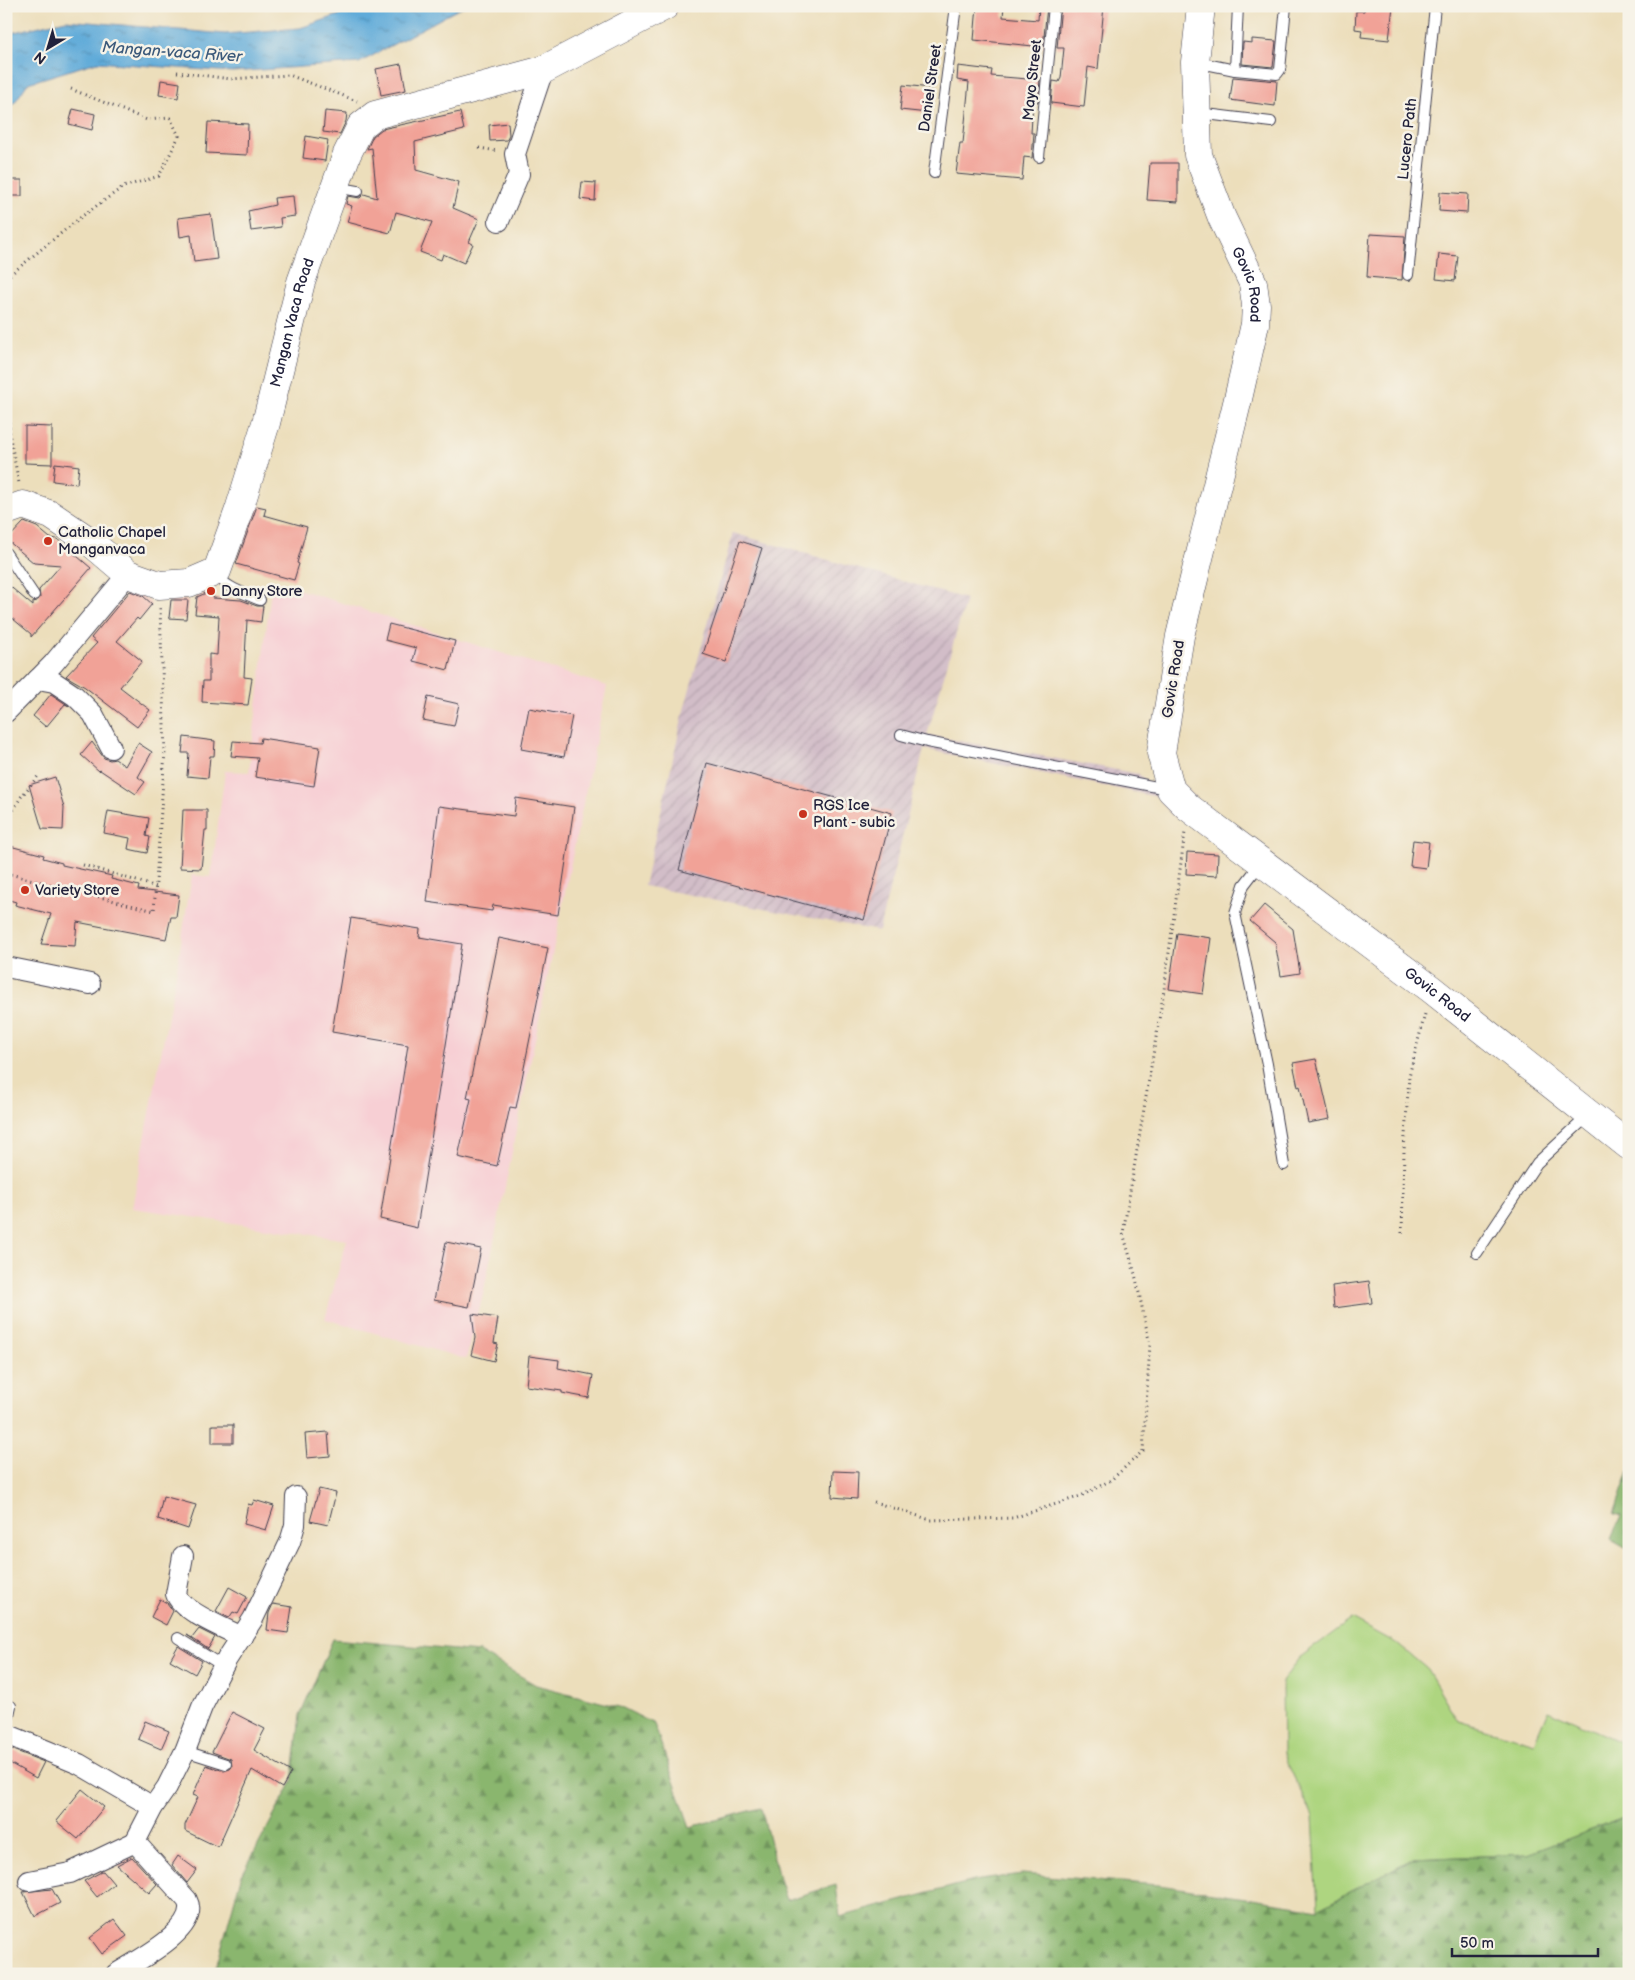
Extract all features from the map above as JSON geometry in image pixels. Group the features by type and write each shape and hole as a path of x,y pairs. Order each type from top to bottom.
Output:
{"main road":[{"path":"375,115 542,70 665,6"},
{"name":"Govic Road","path":"1201,6 1195,62 1195,112 1198,155 1222,218 1253,283 1256,306 1238,399 1180,636 1161,753 1180,798 1430,989 1629,1146"},
{"name":"Mangan Vaca Road","path":"217,571 239,510 266,423 301,282 346,189 347,154 361,126 375,115"},
{"path":"15,508 51,515 88,540 128,574 159,585 189,583 217,571"}],"street":[{"path":"499,221 519,174 514,154 542,70"},
{"path":"6,712 38,679 128,574"},
{"path":"38,679 54,682 75,696 93,714 111,748"},
{"path":"6,967 90,984"},
{"path":"29,1881 70,1873 135,1842 153,1807 167,1787 223,1666 253,1619 290,1542 295,1525 296,1497"},
{"path":"183,1556 176,1594 178,1600 190,1610 242,1637"},
{"path":"6,1734 79,1764 153,1807"},
{"path":"116,1974 157,1948 183,1928 190,1910 187,1900 180,1891 135,1842"}],"lane":[{"name":"Daniel Street","path":"934,173 956,6"},
{"name":"Mayo Street","path":"1039,157 1054,6"},
{"path":"1235,70 1238,6"},
{"path":"1195,62 1235,70 1277,74 1280,70 1286,6"},
{"name":"Lucero Path","path":"1408,275 1435,6"},
{"path":"1195,112 1271,122"},
{"path":"6,553 34,594"},
{"path":"217,571 221,580 231,587 260,600"},
{"path":"901,735 1180,798"},
{"path":"1263,861 1244,885 1235,913 1267,1064 1284,1165"},
{"path":"1477,1253 1537,1163 1589,1114"},
{"path":"178,1638 223,1666"},
{"path":"6,1728 12,1706"},
{"path":"185,1751 226,1764"}],"path":[{"path":"177,72 231,79 289,75 360,102 375,115"},
{"path":"6,278 81,217 124,187 159,176 178,136 170,118 148,120 71,90"},
{"path":"6,367 15,508"},
{"path":"6,873 154,910 165,752 159,585"},
{"path":"6,823 21,797 38,775"},
{"path":"874,1502 930,1520 1014,1518 1081,1496 1111,1480 1143,1451 1150,1345 1135,1274 1123,1233 1164,990 1180,798"},
{"path":"83,865 157,888"},
{"path":"1402,1233 1404,1151 1410,1076 1430,989"}],"shaded area":[{"path":"733,533 966,599 927,735 1139,774 1158,797 924,749 879,931 644,886 684,710"},
{"path":"272,581 607,686 483,1295 466,1359 325,1319 347,1240 132,1208 176,974 192,875 211,877 225,771 249,772"}],"green space":[{"path":"1629,1471 1629,1549 1611,1539 1621,1516 1614,1514"},
{"path":"1352,1619 1396,1643 1427,1669 1458,1721 1534,1743 1548,1710 1629,1746 1629,1800 1626,1817 1528,1854 1412,1859 1318,1909 1313,1817 1283,1754 1282,1682 1299,1658"},
{"path":"333,1639 479,1652 536,1685 623,1708 654,1724 690,1827 761,1808 786,1900 836,1885 840,1917 973,1881 1022,1874 1159,1885 1318,1909 1412,1859 1528,1854 1626,1817 1629,1800 1629,1974 214,1974 241,1877 292,1782 300,1715"}],"water":[{"name":"Mangan-vaca River","path":"366,6 464,6 359,63 232,72 97,62 28,83 6,115 6,34 66,20 225,34 300,28"}],"building":[{"path":"977,6 1004,6 1003,17 1038,20 1039,6 1047,6 1043,47 974,40"},
{"path":"1061,6 1104,6 1098,69 1088,67 1084,107 1051,103 1053,81 1059,82 1061,78 1064,48 1057,48"},
{"path":"1365,6 1393,6 1389,40 1361,37 1362,30 1355,29 1356,11 1364,11"},
{"path":"1252,39 1276,41 1273,67 1242,64 1243,42 1252,43"},
{"path":"401,64 406,90 381,95 376,69"},
{"path":"958,66 992,70 991,76 1040,80 1038,102 1033,101 1031,133 1034,133 1032,158 1024,157 1022,180 956,174 960,143 963,143 969,82 957,80"},
{"path":"1233,77 1277,81 1275,106 1230,100"},
{"path":"161,80 180,83 178,98 159,95"},
{"path":"903,85 931,88 928,113 900,110"},
{"path":"73,109 95,114 92,130 69,124"},
{"path":"325,111 347,113 346,121 340,134 323,132"},
{"path":"460,112 464,130 415,142 416,170 459,182 453,208 479,219 469,242 473,244 464,263 443,254 441,260 420,252 432,222 396,212 390,233 347,222 352,206 346,204 348,196 360,198 364,194 377,198 372,148 367,149 373,136 382,129"},
{"path":"208,122 248,124 247,155 206,153"},
{"path":"508,123 509,135 507,140 490,141 489,125"},
{"path":"306,136 328,140 325,161 303,158"},
{"path":"1150,163 1178,163 1178,202 1147,200"},
{"path":"7,180 22,180 22,196 8,196"},
{"path":"582,182 596,183 595,201 580,199"},
{"path":"1440,192 1468,194 1467,213 1439,211"},
{"path":"293,196 295,216 280,218 281,227 251,231 248,211 275,205 274,198"},
{"path":"211,214 217,259 194,262 191,235 180,237 178,218"},
{"path":"1370,234 1405,236 1402,280 1367,277"},
{"path":"1439,254 1458,256 1455,281 1436,279"},
{"path":"25,426 52,427 52,464 25,463"},
{"path":"55,463 79,466 77,484 53,481"},
{"path":"257,506 266,508 264,515 307,527 294,580 236,564"},
{"path":"24,522 37,527 50,538 57,539 91,568 31,637 31,634 6,613 6,583 33,606 33,602 40,598 39,590 61,565 34,563 7,540"},
{"path":"740,541 762,548 726,662 703,654"},
{"path":"213,590 213,598 241,600 257,606 263,606 261,622 247,620 244,677 252,678 248,705 202,702 203,681 209,681 209,654 217,655 219,616 195,614 197,597"},
{"path":"130,591 143,596 152,604 139,620 137,618 117,641 142,661 120,687 150,710 137,727 85,687 66,676 97,643 91,638"},
{"path":"171,600 188,600 186,619 169,618"},
{"path":"389,624 455,641 448,670 413,661 416,648 385,640"},
{"path":"51,694 69,706 65,704 46,727 33,716"},
{"path":"428,697 459,704 454,726 423,720"},
{"path":"529,708 572,716 564,757 521,749"},
{"path":"184,737 215,741 214,756 210,756 208,778 187,776 189,753 182,753"},
{"path":"261,738 320,747 314,786 255,777 258,758 231,756 233,741 260,743"},
{"path":"92,742 104,758 115,759 125,766 138,743 152,752 138,777 145,782 136,794 99,771 81,755"},
{"path":"707,763 892,813 864,920 679,870"},
{"path":"55,777 64,807 63,830 42,829 29,785"},
{"path":"516,798 574,807 558,915 493,905 492,911 427,902 439,806 514,816"},
{"path":"183,810 207,810 207,830 205,830 201,869 180,868"},
{"path":"108,811 149,818 146,836 150,837 147,853 128,849 130,838 104,833"},
{"path":"1413,840 1429,842 1426,868 1410,866"},
{"path":"6,845 44,855 43,858 62,863 62,865 112,876 111,879 139,886 138,890 179,895 176,917 171,917 166,939 77,922 75,946 41,944 51,914 15,905 16,902 6,899"},
{"path":"1187,852 1218,854 1217,876 1186,874"},
{"path":"1264,905 1293,929 1300,973 1281,976 1275,942 1250,921"},
{"path":"351,918 420,929 419,937 462,944 417,1228 380,1219 408,1045 332,1032"},
{"path":"1177,933 1211,938 1203,994 1169,989"},
{"path":"499,938 548,948 516,1108 510,1107 497,1166 458,1157 471,1099 467,1098"},
{"path":"1316,1059 1330,1119 1308,1123 1293,1063"},
{"path":"446,1242 481,1249 469,1307 434,1300"},
{"path":"1369,1281 1372,1303 1334,1308 1332,1286"},
{"path":"472,1314 498,1318 494,1343 498,1344 494,1361 471,1355 475,1338"},
{"path":"529,1356 559,1360 558,1368 593,1375 589,1398 562,1393 562,1391 526,1386"},
{"path":"212,1425 233,1425 233,1443 212,1443"},
{"path":"328,1432 330,1456 307,1458 305,1434"},
{"path":"833,1471 858,1472 857,1499 832,1497"},
{"path":"319,1489 336,1493 328,1525 310,1521"},
{"path":"163,1496 196,1505 188,1529 158,1519"},
{"path":"254,1500 274,1506 266,1530 244,1524 248,1504 252,1505"},
{"path":"229,1587 247,1597 238,1614 233,1612 229,1618 216,1611"},
{"path":"160,1599 167,1603 173,1611 166,1625 151,1617"},
{"path":"273,1604 292,1607 288,1633 267,1630 269,1613"},
{"path":"199,1629 215,1637 208,1649 187,1635 192,1638"},
{"path":"178,1646 202,1661 195,1674 170,1660"},
{"path":"232,1712 265,1729 254,1750 291,1772 282,1788 252,1770 218,1847 185,1831 185,1825 198,1797 193,1795 206,1765 224,1771 232,1767 231,1759 212,1752"},
{"path":"145,1721 169,1731 161,1749 138,1739"},
{"path":"11,1749 44,1762 36,1778 6,1761"},
{"path":"82,1789 104,1807 78,1839 56,1821"},
{"path":"178,1856 197,1870 187,1883 172,1865"},
{"path":"132,1857 157,1884 149,1893 117,1865"},
{"path":"103,1871 114,1884 97,1897 84,1881"},
{"path":"52,1889 60,1903 35,1916 23,1892"},
{"path":"114,1919 127,1936 102,1954 90,1938"}],"place":[{"name":"Catholic Chapel Manganvaca","path":"48,541"},
{"name":"Danny Store","path":"211,591"},
{"name":"RGS Ice Plant - subic","path":"803,814"},
{"name":"Variety Store","path":"25,890"}]}
